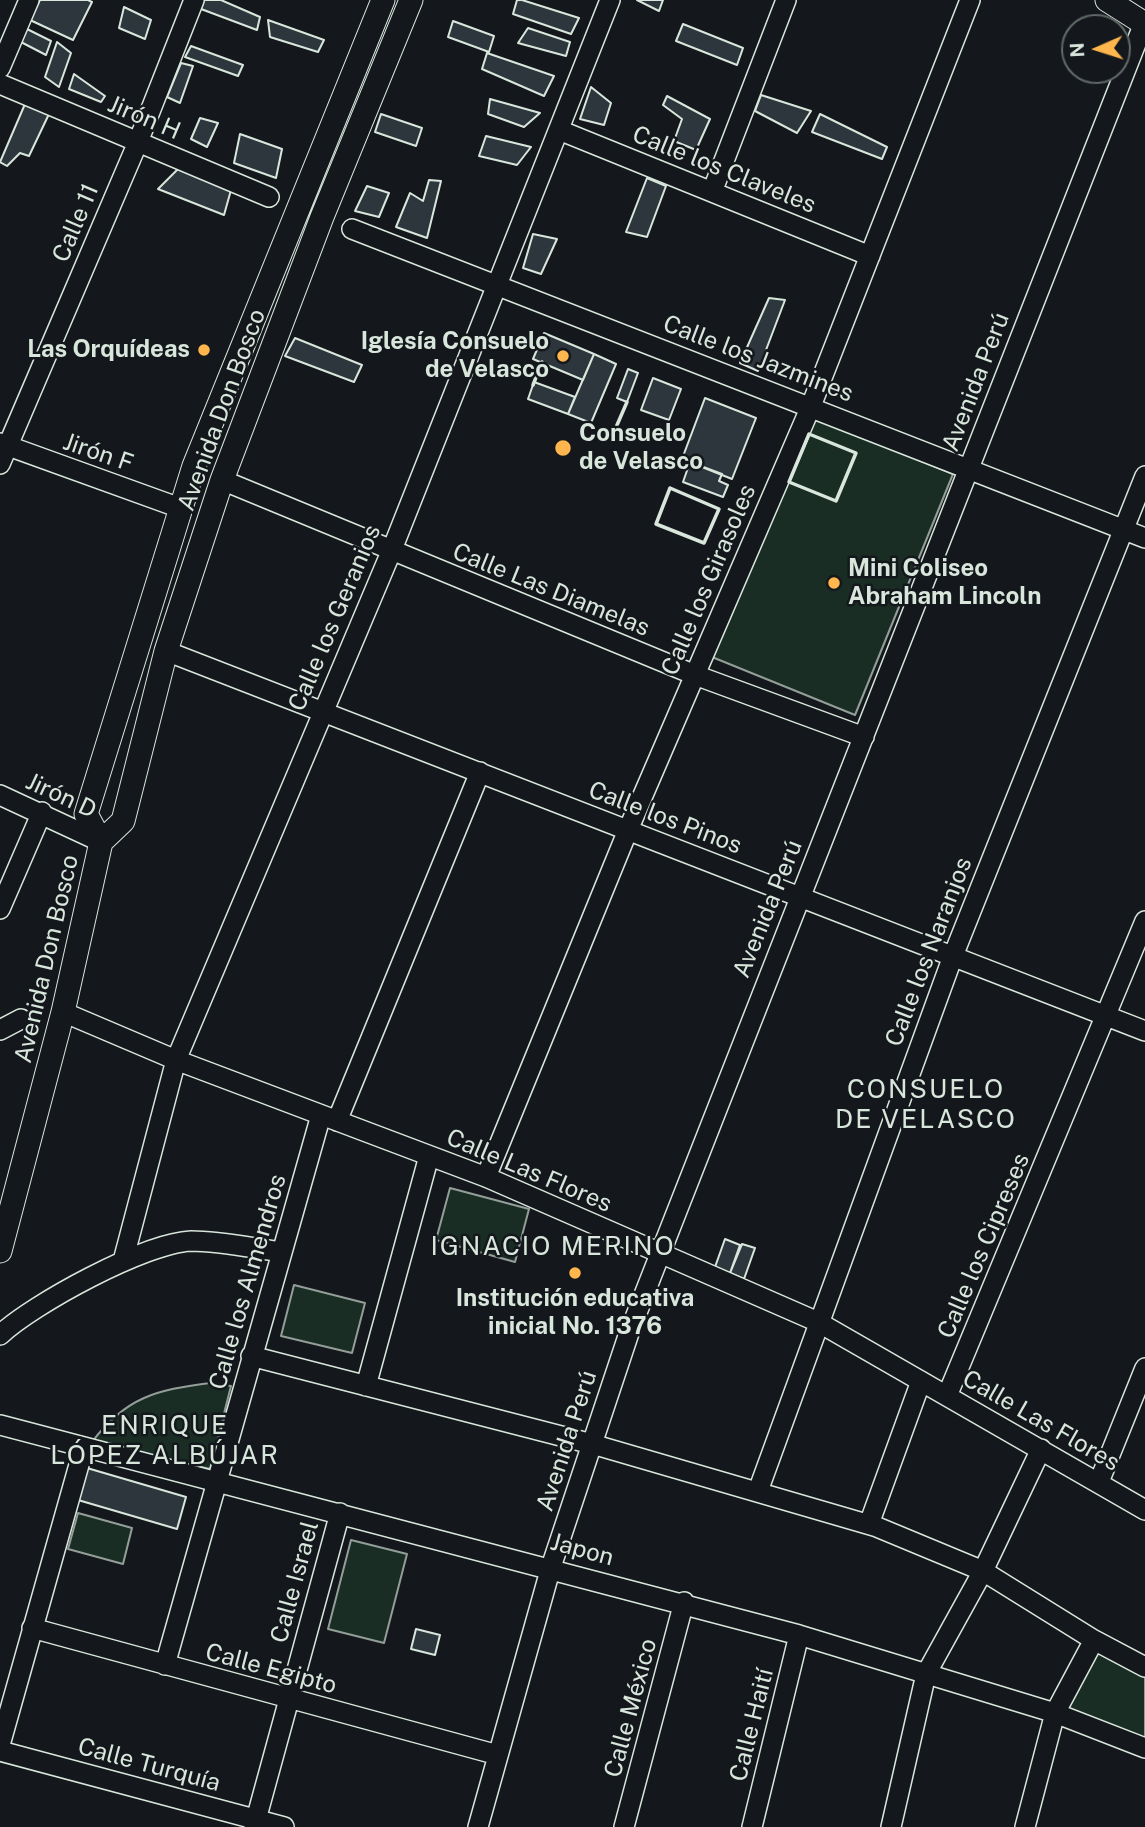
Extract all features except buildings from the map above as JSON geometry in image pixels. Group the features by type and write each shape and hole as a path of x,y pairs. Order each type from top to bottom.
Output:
{"main road":[{"name":"Avenida Don Bosco","path":"101,842 86,814 180,508 297,208 383,0"},
{"name":"Avenida Don Bosco","path":"0,1251 63,1012 101,842 123,821 166,651 222,480 322,217 411,0"},
{"path":"1107,0 1144,24"},
{"path":"297,208 322,217"}],"street":[{"path":"0,68 29,0"},
{"name":"Calle 11","path":"2,451 138,142 194,0"},
{"name":"Calle los Geranios","path":"123,1261 176,1060 391,552 610,0"},
{"path":"712,192 786,0"},
{"name":"Calle los Girasoles","path":"486,1177 628,830 811,406 970,0"},
{"name":"Avenida Perú","path":"478,1827 551,1567 660,1253 1144,24"},
{"name":"Jirón H","path":"0,84 269,197"},
{"name":"Calle los Claveles","path":"559,130 870,256"},
{"name":"Calle los Jazmines","path":"352,229 969,467 1145,538"},
{"name":"Jirón F","path":"2,451 180,508"},
{"name":"Calle los Naranjos","path":"758,1491 953,956 1145,476"},
{"name":"Calle Las Diamelas","path":"222,480 391,552 695,675 864,737"},
{"name":"Calle los Pinos","path":"166,651 1145,1031"},
{"name":"Calle los Almendros","path":"165,1665 219,1481 281,1252 329,1118 480,772"},
{"name":"Jirón D","path":"0,795 42,812 101,842"},
{"path":"0,909 42,812"},
{"name":"Calle los Cipreses","path":"947,1396 1108,1016 1145,921"},
{"name":"Calle Las Flores","path":"63,1012 176,1060 486,1177 818,1322 1145,1510"},
{"path":"0,1030 21,1018"},
{"path":"366,1386 429,1156"},
{"path":"0,1335 75,1285 123,1261 189,1241 281,1252"},
{"path":"251,1356 592,1444 869,1524 983,1571 1094,1640 1145,1667"},
{"path":"1099,1482 1145,1368"},
{"path":"869,1524 921,1381"},
{"name":"Japon","path":"0,1425 799,1634 1055,1713 1145,1748"},
{"path":"0,1745 84,1447"},
{"path":"891,1827 926,1674 983,1571 1041,1449"},
{"name":"Calle Israel","path":"255,1823 340,1513"},
{"name":"Calle México","path":"624,1827 684,1602"},
{"name":"Calle Egipto","path":"32,1628 498,1755"},
{"name":"Calle Haití","path":"752,1827 799,1634"},
{"path":"1025,1827 1055,1713 1094,1640"},
{"name":"Calle Turquía","path":"0,1751 255,1823 284,1827"}],"green space":[{"path":"811,416 953,474 855,715 712,657"},
{"path":"450,1188 529,1209 515,1262 436,1240"},
{"path":"294,1285 365,1303 352,1353 281,1336"},
{"path":"210,1383 231,1386 210,1469 92,1442 117,1415 144,1398 174,1389"},
{"path":"78,1513 132,1528 123,1564 68,1549"},
{"path":"351,1540 407,1554 384,1643 328,1629"},
{"path":"1095,1646 1145,1672 1145,1745 1062,1712"}],"wall":[{"path":"533,385 542,362"},
{"path":"614,432 627,402"},
{"path":"809,434 856,453 836,501 789,482 809,434"},
{"path":"670,488 719,509 704,543 656,524 670,488"}],"place":[{"name":"Las Orquídeas","path":"204,350"},
{"name":"Iglesía Consuelo de Velasco","path":"563,356"},
{"name":"Consuelo de Velasco","path":"563,448"},
{"name":"Mini Coliseo Abraham Lincoln","path":"834,583"},
{"name":"Institución educativa inicial No. 1376","path":"575,1273"}],"district":[{"name":"CONSUELO DE VELASCO","path":"926,1105"},
{"name":"IGNACIO MERINO","path":"553,1247"},
{"name":"ENRIQUE LÓPEZ ALBÚJAR","path":"165,1441"}]}
